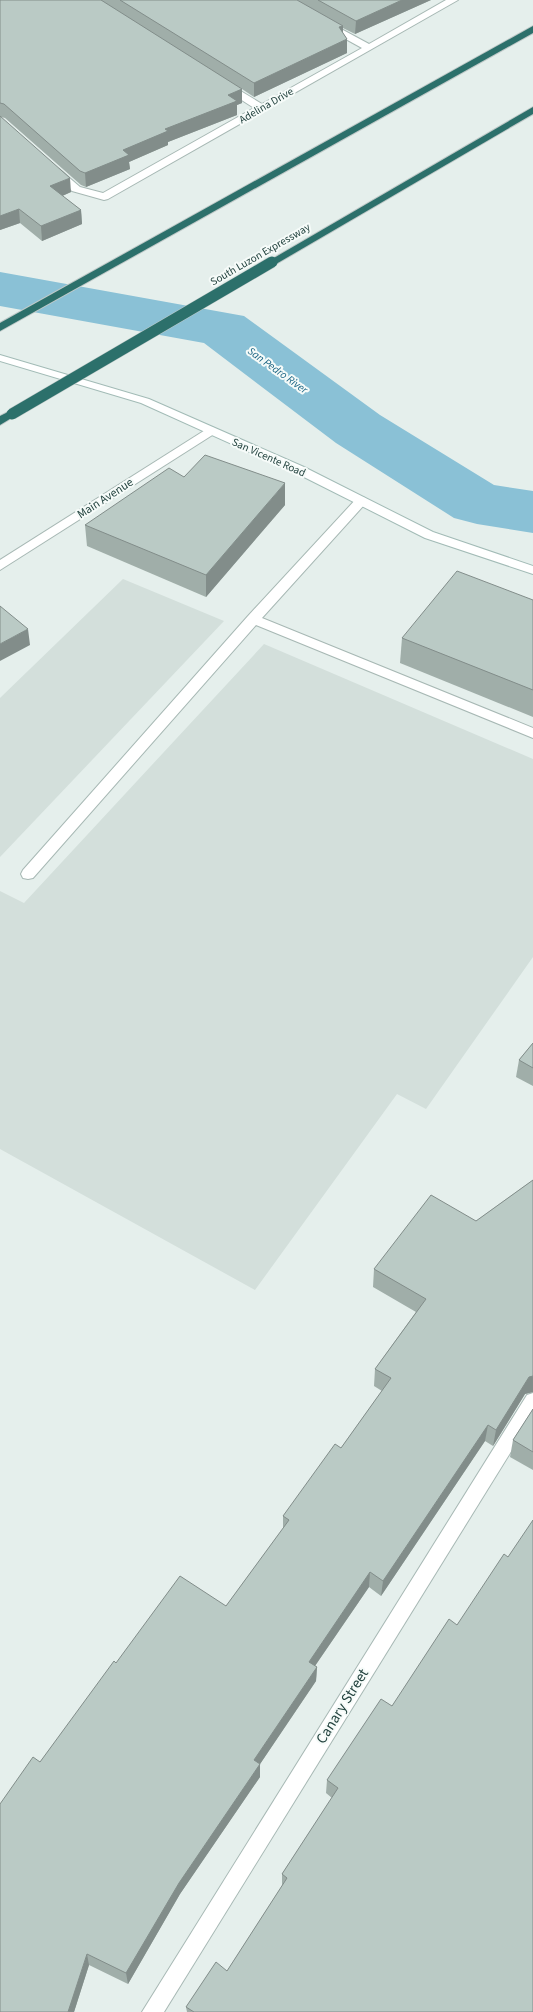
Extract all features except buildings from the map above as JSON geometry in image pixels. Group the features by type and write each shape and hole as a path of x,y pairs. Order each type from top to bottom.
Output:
{"highway":[{"path":"470,63 533,17"},
{"path":"0,328 533,29"},
{"name":"South Luzon Expressway","path":"0,421 533,110"}],"street":[{"name":"Adelina Drive","path":"48,165 76,190 104,197 453,0"},
{"path":"316,19 368,48"},
{"path":"220,82 262,108"},
{"name":"San Vicente Road","path":"0,358 145,401 300,470 429,535 533,570"},
{"name":"Main Avenue","path":"0,566 210,431"},
{"path":"28,874 333,530 362,501"},
{"path":"254,619 533,733"},
{"name":"Canary Street","path":"152,2012 533,1401"}],"shaded area":[{"path":"123,579 224,621 0,857 0,698"},
{"path":"264,644 533,759 533,957 426,1109 397,1094 255,1290 0,1149 0,891 24,903"}],"waterway":[{"name":"San Pedro River","path":"0,289 223,329 358,429 477,503 533,512"}]}
